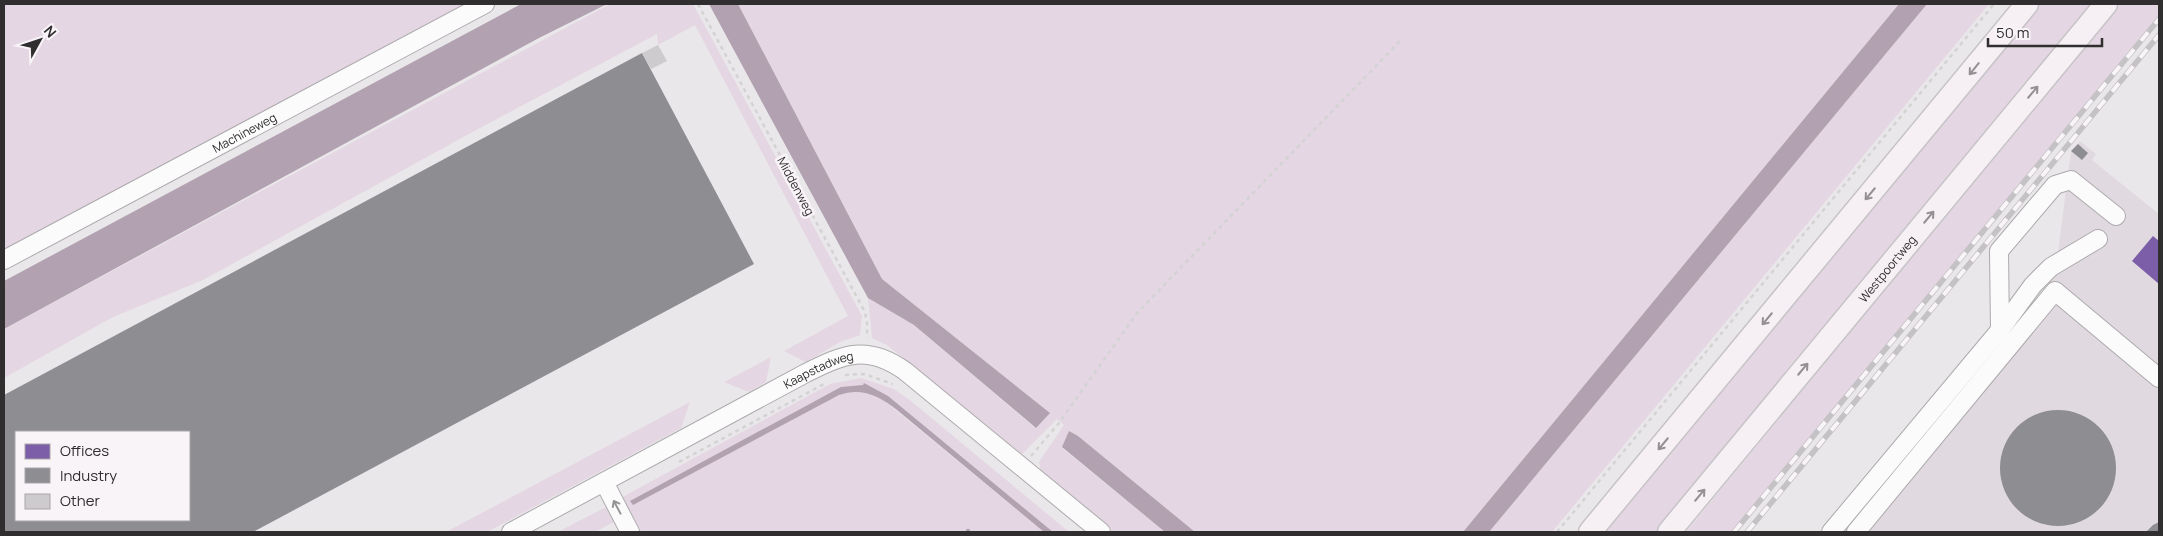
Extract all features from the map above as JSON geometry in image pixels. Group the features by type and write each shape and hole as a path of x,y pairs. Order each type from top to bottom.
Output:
{"main road":[{"path":"1590,532 2027,4"},
{"name":"Westpoortweg","path":"1669,532 2106,4"}],"street":[{"name":"Machineweg","path":"4,260 485,4"},
{"path":"2000,330 1998,251 2055,185 2071,180 2116,216"},
{"path":"1831,532 2000,330 2033,285 2051,267 2098,239"},
{"path":"1856,532 2058,286 2159,378"},
{"name":"Kaapstadweg","path":"511,532 828,362 849,354 866,354 885,359 905,371 1101,532"},
{"path":"604,482 626,531"}],"path":[{"name":"Middenweg","path":"698,4 865,312 868,323 864,374"},
{"path":"1557,532 1994,4"},
{"path":"1022,468 1058,423 1137,313 1402,39"},
{"name":"Kaapstadweg","path":"838,378 846,375 864,374"},
{"name":"Kaapstadweg","path":"673,465 831,380"}],"shaded area":[{"path":"4,4 472,4 4,254"},
{"path":"521,4 607,4 539,38 4,329 4,281"},
{"path":"610,4 693,4 862,316 860,335 840,342 806,362 784,351 848,316 695,25 658,45 657,34 478,129 203,280 113,317 4,378 4,329"},
{"path":"709,4 738,4 882,279 1050,413 1036,428 914,325 868,298"},
{"path":"738,4 1899,4 1463,532 1195,532 1078,436 1069,431 1062,448 1165,532 1113,532 1041,472 1039,462 1064,425 1057,419 1022,454 887,345 872,338 868,298 914,325 1035,428 1050,413 882,279"},
{"path":"1899,4 1927,4 1489,532 1463,532"},
{"path":"1924,4 1989,4 1552,532 1489,532"},
{"path":"2036,4 2096,4 1659,532 1599,532"},
{"path":"2120,4 2159,4 2159,20 1737,532 1686,532"},
{"path":"2080,141 2096,154 2092,160 2159,214 2159,532 1843,532 2055,276 2071,151"},
{"path":"771,357 766,382 749,392 724,382"},
{"path":"861,378 894,389 911,401 1069,532 1053,532 890,398 882,399 1044,532 641,532 631,513 629,514 621,498 830,384"},
{"path":"864,383 888,396 1053,532 1044,532 890,405 870,394 855,392 839,395 633,505 630,501 841,387 863,385"},
{"path":"690,402 681,428 487,532 446,532"},
{"path":"1069,431 1078,436 1195,532 1165,532 1062,447"},
{"path":"606,507 614,522 595,532 558,532"}],"building: Offices":[{"path":"2153,236 2159,241 2159,284 2132,261"}],"building: Industry":[{"path":"642,53 754,264 253,532 4,532 4,395"},
{"path":"2078,144 2088,153 2082,160 2071,151"},
{"path":"2058,410 2080,414 2099,427 2112,446 2116,468 2112,490 2099,509 2080,522 2058,526 2036,522 2017,509 2004,490 2000,468 2004,446 2017,427 2036,414"},
{"path":"2159,522 2159,532 2146,532 2153,525"}],"building: Other":[{"path":"658,45 667,61 651,69 642,53"}],"railway":[{"path":"1734,532 2159,19"},
{"path":"1747,532 2159,35"}]}
